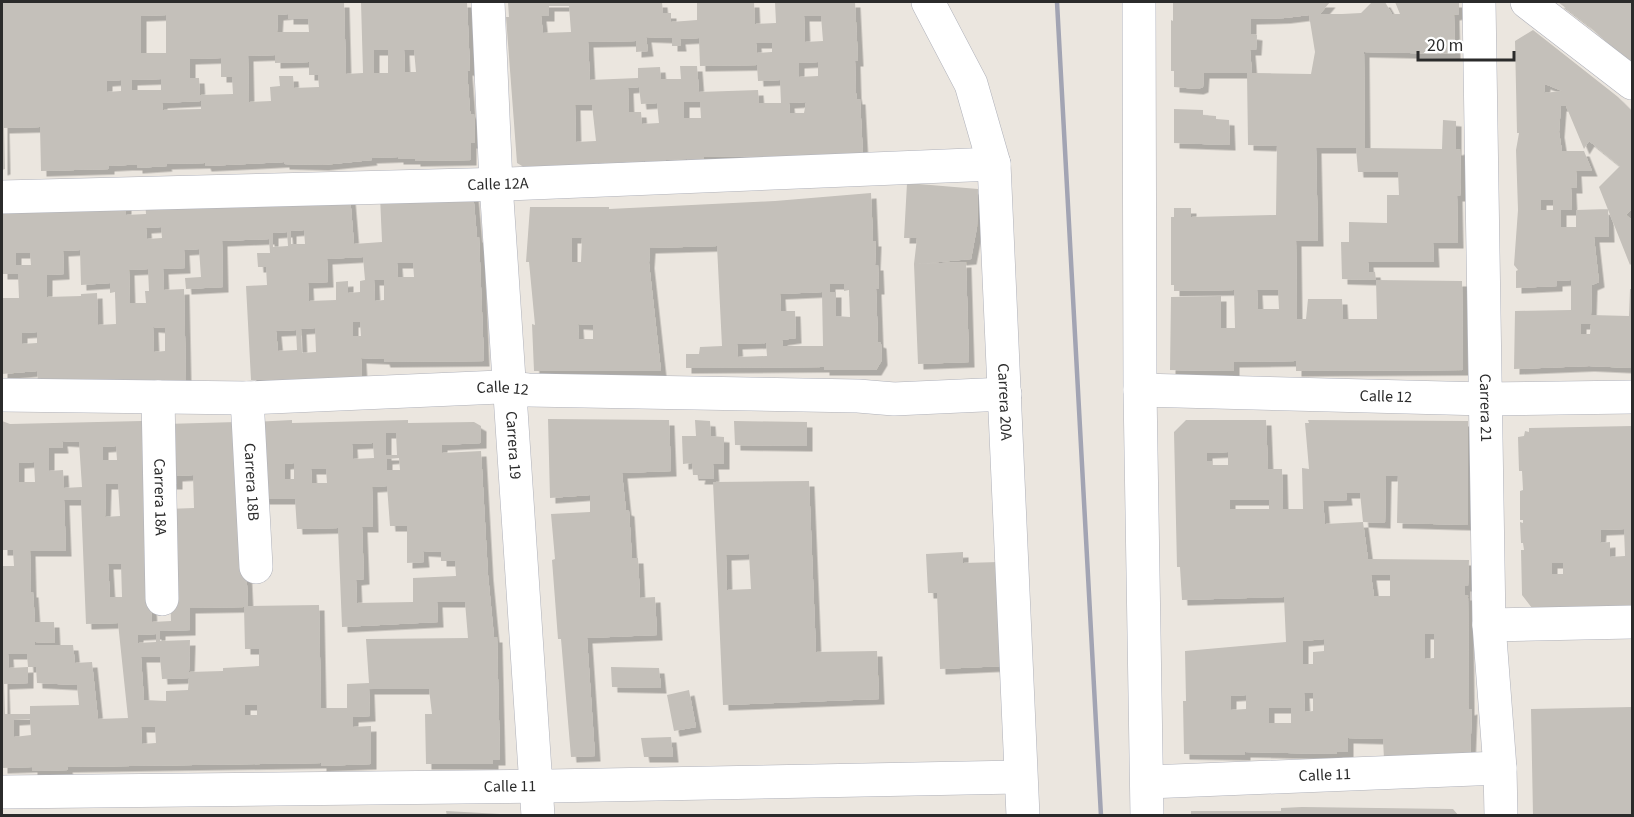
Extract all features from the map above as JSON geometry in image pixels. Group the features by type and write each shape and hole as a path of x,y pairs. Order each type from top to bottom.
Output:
{"street":[{"name":"Carrera 19","path":"488,2 496,184 538,801"},
{"name":"Carrera 20A","path":"928,2 971,84 994,164 1023,816"},
{"path":"1139,2 1140,390 1147,816"},
{"name":"Carrera 21","path":"1479,2 1489,625 1500,768 1501,816"},
{"path":"1527,2 1632,83"},
{"name":"Calle 12A","path":"2,197 496,184 994,164"},
{"name":"Calle 12","path":"2,395 247,398 510,388 858,396 894,399 1005,394"},
{"name":"Calle 12","path":"1140,390 1485,399 1632,397"},
{"name":"Carrera 18A","path":"158,397 162,599"},
{"name":"Carrera 18B","path":"247,398 256,567"},
{"path":"1489,625 1632,622"},
{"name":"Calle 11","path":"1148,782 1500,768"},
{"name":"Calle 11","path":"2,792 192,802 538,801 1020,777"}],"building":[{"path":"2,2 344,2 346,74 363,73 361,2 467,2 470,71 467,70 470,111 474,114 475,143 471,143 471,160 415,161 415,159 398,159 398,157 371,158 372,160 323,165 284,164 284,162 206,166 205,163 166,164 167,166 137,168 137,165 127,165 109,166 109,169 41,171 40,127 4,128 5,169 2,170","holes":["288,14 288,19 308,19 309,32 277,32 278,15","166,15 166,53 141,53 141,16","374,50 388,50 388,73 374,73","404,50 414,50 416,72 405,72","275,55 275,63 309,62 309,75 318,75 319,87 294,88 293,76 279,76 280,86 270,87 271,101 249,102 248,56","221,58 221,77 232,77 233,94 200,95 199,78 190,78 190,59","161,79 161,90 132,90 132,80","121,80 121,91 107,92 107,81","201,101 201,109 163,110 162,103"]},
{"path":"508,2 662,2 663,13 671,13 671,22 697,20 697,2 754,2 755,24 776,23 775,2 855,2 858,61 855,61 856,93 857,99 860,99 863,156 792,159 792,156 704,157 704,161 666,160 666,164 646,165 645,161 598,163 597,167 529,170 517,163 506,17 509,17","holes":["549,6 569,6 571,32 543,33 541,16 549,16","804,16 821,16 823,41 805,42","646,37 672,38 672,46 681,46 680,39 699,38 700,66 757,65 758,81 780,80 781,103 759,103 758,90 699,92 697,66 680,66 681,79 661,79 660,67 638,68 638,78 590,80 588,42 636,41 636,52 648,51","756,43 772,43 772,52 757,53","818,62 818,76 799,77 799,63","639,87 641,104 657,103 659,123 642,124 641,112 629,112 628,88","684,102 700,102 701,118 684,118","806,102 804,113 790,113 789,103","575,105 592,105 596,141 576,142"]},
{"path":"1173,2 1330,2 1320,14 1342,14 1361,13 1372,2 1385,2 1392,14 1400,14 1395,2 1459,2 1459,14 1454,15 1455,54 1364,52 1365,148 1442,149 1443,120 1456,121 1456,150 1460,149 1461,183 1460,196 1457,196 1458,243 1433,243 1434,262 1368,262 1369,272 1375,272 1376,280 1462,281 1463,370 1296,371 1296,361 1234,362 1234,371 1170,370 1171,297 1221,296 1221,328 1235,328 1234,290 1174,291 1174,285 1171,285 1171,217 1174,217 1174,208 1191,208 1191,217 1276,215 1277,146 1248,145 1247,73 1204,73 1203,87 1198,89 1174,87 1174,71 1171,71 1171,20 1173,21","holes":["1309,15 1315,52 1311,74 1252,73 1250,50 1256,50 1257,35 1251,34 1251,19","1316,148 1356,148 1358,172 1398,172 1399,195 1387,195 1387,223 1349,222 1349,242 1341,242 1342,279 1376,280 1377,319 1343,319 1342,299 1308,299 1306,319 1297,319 1296,241 1318,241","1257,290 1278,290 1279,309 1258,309"]},
{"path":"1558,2 1632,3 1632,65 1588,25"},
{"path":"1533,30 1618,97 1632,111 1632,209 1626,215 1632,220 1632,263 1630,265 1608,210 1609,237 1594,237 1599,282 1592,285 1591,315 1629,316 1630,289 1632,289 1632,368 1589,366 1514,369 1515,311 1571,310 1571,280 1557,281 1557,286 1516,288 1516,271 1518,270 1514,265 1518,210 1516,150 1519,133 1517,133 1515,41","holes":["1545,84 1562,91 1544,93","1561,106 1566,106 1584,149 1589,141 1620,166 1599,187 1608,209 1576,210 1576,227 1561,227 1561,210 1572,210 1571,188 1577,188 1576,171 1592,171 1584,151 1562,151 1559,132","1541,200 1553,200 1553,210 1541,210","1581,324 1591,324 1590,334 1581,334"]},
{"path":"1174,109 1203,110 1203,115 1229,120 1230,145 1174,143"},
{"path":"907,183 978,189 977,227 971,259 918,264 966,262 969,362 918,364 914,264 917,238 904,238"},
{"path":"473,192 477,237 479,237 484,361 385,362 384,359 361,358 362,376 303,380 251,380 246,286 267,285 266,267 258,267 257,253 270,253 269,239 222,241 223,287 186,289 185,278 201,277 199,249 184,250 185,268 163,269 164,290 184,289 186,381 133,382 76,379 38,382 37,371 2,374 2,298 19,298 18,274 2,274 2,207 126,205 126,215 146,214 145,200 350,196 354,244 382,242 380,196","holes":["161,227 162,238 147,239 146,228","304,230 305,244 291,244 291,231","287,232 288,246 273,247 273,233","80,250 81,285 110,283 110,293 115,292 116,324 98,325 97,293 47,297 47,275 64,274 63,251","16,253 30,253 31,265 16,265","363,257 365,280 360,281 360,292 348,293 348,281 336,282 336,300 309,301 308,283 328,282 327,259","397,263 413,263 414,277 398,277","148,269 149,291 145,291 146,303 130,303 129,270","374,280 384,280 384,300 375,301","353,322 360,322 361,336 353,336","153,327 165,328 165,351 154,352","315,328 316,352 302,353 301,329","296,330 297,350 278,351 276,331","37,332 37,343 22,344 22,333"]},
{"path":"871,193 873,241 876,241 875,265 878,265 879,289 876,289 878,342 881,343 882,360 876,370 824,370 824,367 686,368 686,354 699,354 700,347 722,346 717,246 650,248 649,263 661,371 534,371 532,324 535,325 529,262 526,262 530,207 609,207 609,209 775,201","holes":["572,238 582,238 581,262 572,262","830,284 844,284 844,291 849,290 850,317 836,316 836,292 830,292","822,292 823,346 783,346 782,340 796,338 795,311 781,311 780,294","578,324 593,325 593,339 579,339","766,343 767,356 738,357 737,344"]},
{"path":"548,419 669,420 671,471 622,473 626,510 629,511 632,558 638,558 640,598 655,597 657,635 587,638 595,756 571,757 561,639 558,639 551,514 590,512 590,495 550,498"},
{"path":"408,420 408,423 474,422 481,426 481,443 442,445 442,453 481,451 488,575 494,637 497,637 500,760 493,760 493,764 426,764 425,714 432,714 429,689 369,689 370,716 353,717 353,727 371,726 371,764 67,767 68,770 32,771 32,767 2,768 2,566 14,566 13,550 2,550 2,421 10,424 142,421 152,622 171,621 167,509 194,508 193,475 177,476 177,484 166,484 165,424 237,422 248,606 319,605 321,708 347,708 347,684 369,683 366,639 468,638 465,602 437,602 438,622 342,627 338,528 297,529 295,499 255,499 253,422","holes":["386,433 396,433 397,455 386,455","62,441 79,442 82,487 64,488 63,470 49,471 49,448 63,448","373,443 374,458 353,459 352,444","116,446 117,460 103,460 103,447","399,458 400,470 387,470 387,459","34,462 35,482 19,482 19,463","294,463 294,479 285,479 285,464","311,469 326,469 327,483 312,483","106,484 118,484 120,516 105,517","387,486 390,526 407,526 407,563 424,562 423,551 441,552 441,561 455,561 456,576 413,578 413,602 357,603 356,580 364,579 362,527 373,527 372,487","64,500 81,500 86,624 118,623 128,718 98,719 92,662 75,663 73,645 35,645 35,642 55,643 54,622 35,622 33,592 31,592 30,551 66,551","108,564 121,564 122,597 110,597","244,607 245,649 259,649 259,666 223,668 223,671 189,672 190,640 160,641 160,631 190,630 190,608","156,634 156,642 138,643 138,635","8,654 27,654 28,667 9,668","141,657 160,657 162,679 189,678 188,690 166,691 166,701 144,700","28,667 36,667 37,683 77,685 79,705 30,706 30,714 5,714 4,684 28,683","245,705 257,705 257,715 245,715","30,719 31,735 14,737 14,720","141,727 155,727 156,743 142,744"]},
{"path":"695,420 710,421 711,436 724,437 724,464 713,464 714,479 699,479 700,475 693,475 692,463 683,464 682,436 696,436"},
{"path":"1186,420 1266,420 1268,469 1282,469 1283,509 1303,509 1302,468 1309,469 1305,423 1309,423 1308,420 1468,421 1468,525 1397,523 1398,476 1386,476 1385,523 1363,522 1368,559 1469,560 1468,586 1465,586 1465,595 1468,595 1469,710 1472,709 1470,759 1384,759 1383,739 1348,738 1348,752 1337,752 1337,754 1245,752 1245,755 1184,754 1185,651 1286,642 1284,597 1182,600 1180,567 1177,567 1174,432","holes":["1228,452 1228,465 1212,465 1212,461 1207,461 1207,453","1346,493 1360,493 1363,522 1325,524 1323,501 1347,500","1230,500 1269,500 1269,509 1230,509","1371,575 1390,575 1390,596 1374,596","1425,634 1434,634 1434,658 1425,659","1324,639 1324,651 1313,652 1313,664 1303,664 1303,641","1304,693 1313,693 1313,711 1305,712","1246,695 1246,709 1231,710 1231,696","1269,708 1291,708 1291,723 1269,723"]},
{"path":"734,421 807,422 807,446 735,445"},
{"path":"1632,426 1632,607 1532,608 1522,595 1521,550 1524,550 1523,543 1521,543 1520,522 1523,523 1523,520 1520,520 1520,491 1523,490 1522,471 1519,471 1518,437 1524,436 1525,431 1529,432 1529,428","holes":["1624,529 1625,556 1610,557 1610,542 1600,543 1601,530","1552,563 1563,563 1563,574 1552,574"]},
{"path":"809,481 816,652 877,651 879,699 723,705 713,482","holes":["749,554 751,589 727,590 726,555"]},
{"path":"963,552 963,563 1000,562 1004,666 940,669 937,593 928,593 926,554"},
{"path":"611,667 659,668 661,688 612,687"},
{"path":"689,690 696,727 674,731 667,695"},
{"path":"1632,707 1632,816 1533,816 1531,709"},
{"path":"671,737 673,757 644,757 641,738"},
{"path":"1281,808 1453,809 1459,816 1191,816 1191,811 1281,811"},
{"path":"446,811 500,814 500,816 447,816"}],"railway":[{"path":"1057,2 1101,816"}]}
